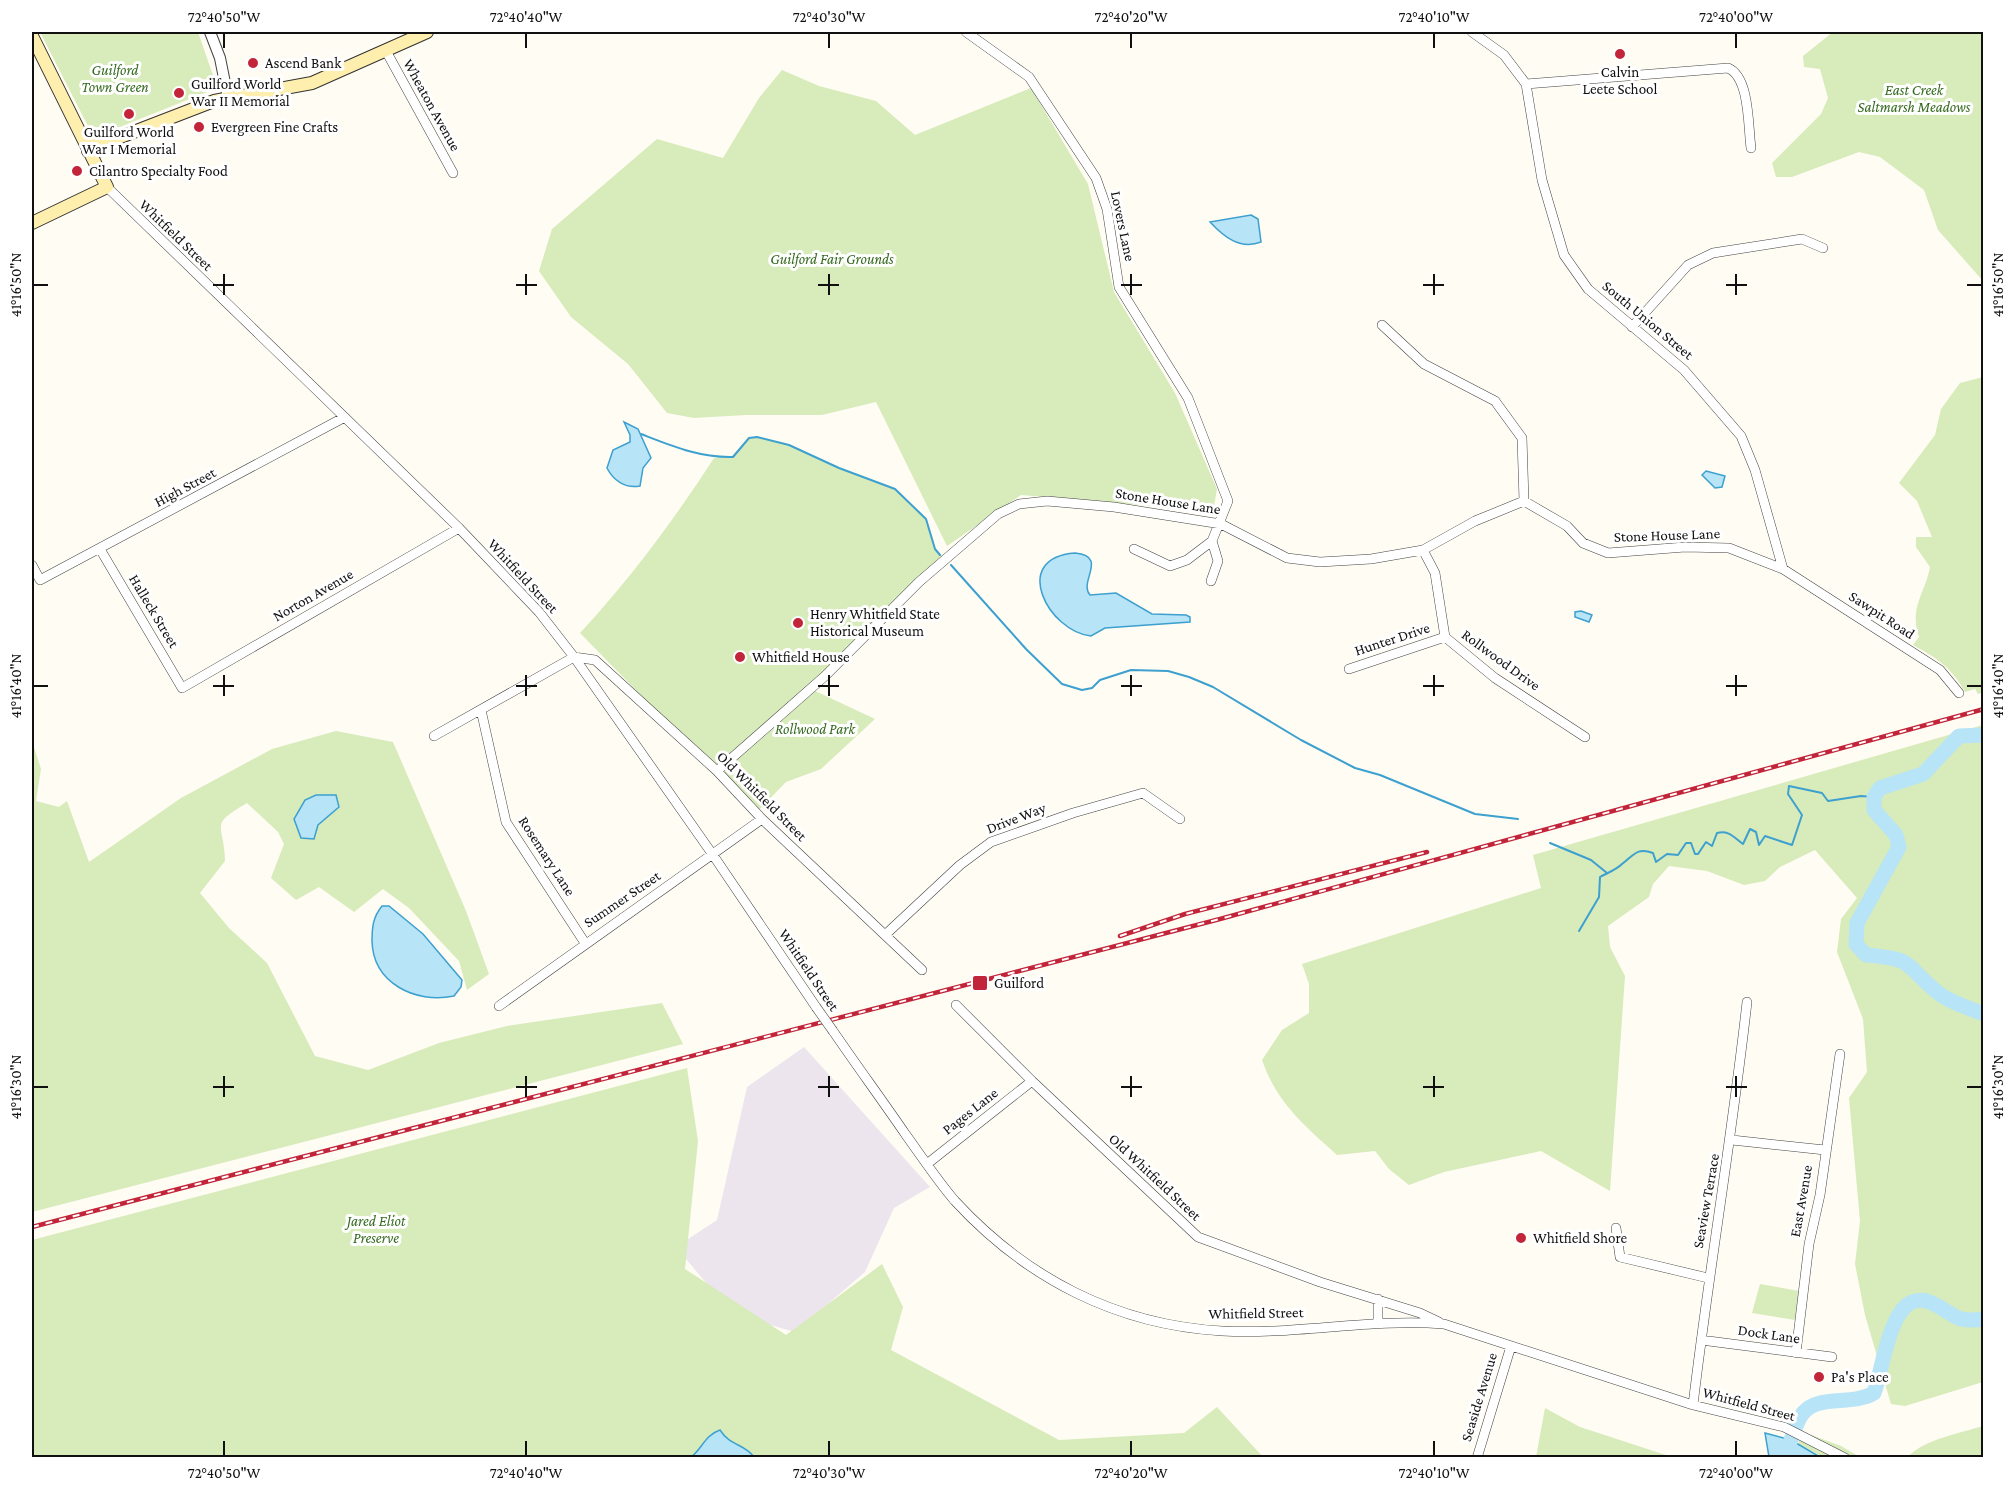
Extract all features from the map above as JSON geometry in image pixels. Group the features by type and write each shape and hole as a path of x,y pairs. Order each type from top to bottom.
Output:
{"main road":[{"path":"88,151 99,152 111,146 118,138 228,98 312,83 427,32"},
{"name":"Whitfield Street","path":"32,36 107,187"},
{"path":"32,223 107,187"}],"street":[{"path":"210,32 220,58 228,98"},
{"name":"Lovers Lane","path":"966,32 1029,76 1096,178 1107,209 1119,287 1188,398 1228,501 1221,524 1212,541"},
{"name":"South Union Street","path":"1472,32 1504,55 1526,84 1542,180 1564,255 1588,289 1684,370 1741,436 1755,470 1783,569"},
{"name":"Wheaton Avenue","path":"386,51 453,173"},
{"path":"1526,84 1728,68 1738,74 1743,86 1751,148"},
{"name":"Whitfield Street","path":"107,187 342,418 459,528 538,612 574,657 927,1164 955,1200 1031,1269 1113,1309 1152,1320 1224,1331 1402,1321 1444,1324 1694,1405 1784,1428 1845,1458"},
{"path":"1632,327 1688,265 1713,253 1802,239 1823,248"},
{"path":"1382,325 1424,364 1494,401 1522,438 1524,501"},
{"name":"High Street","path":"32,565 40,580 342,418"},
{"name":"Stone House Lane","path":"717,771 825,676 919,582 998,514 1019,504 1047,501 1114,507 1221,524 1287,558 1320,562 1371,559 1423,550 1475,521 1524,501 1567,526 1583,543 1608,553 1684,547 1729,548 1783,569"},
{"name":"Norton Avenue","path":"182,688 459,528"},
{"path":"1134,549 1157,562 1176,565 1212,541 1218,561 1211,581"},
{"name":"Halleck Street","path":"100,549 182,688"},
{"name":"Rollwood Drive","path":"1423,550 1435,573 1445,638 1496,678 1585,737"},
{"name":"Sawpit Road","path":"1783,569 1940,670 1959,693"},
{"name":"Hunter Drive","path":"1349,669 1445,638"},
{"path":"434,736 574,657"},
{"name":"Old Whitfield Street","path":"574,657 595,660 603,666 717,771 762,819 922,970"},
{"name":"Rosemary Lane","path":"481,710 506,822 585,943"},
{"name":"Drive Way","path":"885,935 960,865 1003,836 1143,793 1180,819"},
{"name":"Summer Street","path":"500,1006 585,943 762,819"},
{"name":"Seaview Terrace","path":"1694,1405 1708,1278 1732,1140 1747,1002"},
{"name":"Old Whitfield Street","path":"956,1005 1032,1081 1198,1237 1320,1282 1420,1313 1444,1324"},
{"name":"East Avenue","path":"1796,1353 1809,1244 1820,1195 1840,1054"},
{"name":"Pages Lane","path":"927,1164 1032,1081"},
{"path":"1732,1140 1825,1150"},
{"path":"1616,1228 1620,1257 1708,1278"},
{"path":"1378,1299 1378,1322"},
{"name":"Dock Lane","path":"1701,1340 1832,1358"},
{"name":"Seaside Avenue","path":"1477,1458 1511,1346"}],"shaded area":[{"path":"804,1047 930,1187 894,1208 865,1272 795,1332 770,1325 722,1302 676,1247 717,1220 747,1087"}],"green space":[{"name":"Guilford Town Green","path":"40,32 198,32 216,84 212,90 100,135 92,134"},
{"name":"East Creek Saltmarsh Meadows","path":"1833,32 1983,32 1983,281 1938,230 1924,190 1880,157 1859,152 1792,177 1776,177 1772,163 1821,114 1828,98 1820,69 1804,67 1803,56"},
{"name":"Guilford Fair Grounds","path":"782,70 819,86 876,101 915,135 1031,88 1088,184 1114,292 1175,393 1217,489 1213,511 1021,495 947,546 876,402 822,415 694,418 667,413 628,364 571,317 539,271 552,229 657,139 723,158 759,98"},
{"path":"1983,377 1984,692 1978,694 1975,689 1965,692 1955,676 1943,664 1913,645 1919,637 1916,626 1917,609 1930,567 1916,547 1916,537 1932,537 1917,501 1899,483 1935,435 1941,409 1960,383"},
{"name":"Rollwood Park","path":"757,437 789,445 839,468 895,489 926,519 935,549 945,559 811,689 875,719 821,769 786,782 756,813 580,633 651,548 714,458 731,457 749,438"},
{"path":"1983,725 1983,1382 1905,1406 1891,1404 1865,1315 1855,1264 1860,1221 1849,1098 1867,1072 1863,1019 1837,952 1841,919 1857,898 1815,850 1780,867 1765,881 1744,885 1707,871 1669,866 1653,884 1649,897 1608,926 1610,947 1625,976 1610,1191 1541,1151 1444,1172 1409,1185 1389,1169 1375,1151 1337,1155 1313,1134 1275,1089 1262,1060 1282,1030 1309,1013 1309,984 1302,964 1541,888 1533,855"},
{"path":"336,731 393,742 466,911 489,974 467,990 459,961 409,908 383,889 354,912 319,887 296,900 271,878 284,844 278,832 247,803 223,821 221,832 225,861 200,893 229,928 267,963 315,1056 368,1070 439,1043 507,1026 662,1003 683,1044 32,1212 32,741 41,769 36,801 59,807 67,801 89,862 181,798 272,749","holes":["316,795 325,819 318,826 314,839 301,838 294,819 305,800"]},
{"name":"Jared Eliot Preserve","path":"687,1068 698,1141 685,1269 786,1335 882,1264 903,1307 891,1350 1059,1440 1184,1433 1217,1407 1263,1457 754,1457 729,1440 720,1430 691,1458 36,1458 32,1454 32,1240"},
{"path":"1760,1284 1799,1291 1795,1320 1752,1313"},
{"path":"1545,1408 1580,1427 1672,1457 1536,1457"},
{"path":"1983,1426 1983,1457 1908,1457 1933,1441"},
{"path":"1803,1432 1841,1446 1860,1457 1823,1457 1798,1444"}],"water":[{"path":"1251,215 1258,219 1261,242 1253,244 1233,241 1210,222"},
{"path":"624,422 638,429 651,458 643,468 640,486 620,483 607,468 613,450 630,442 630,435"},
{"path":"1706,471 1725,476 1722,487 1715,488 1702,475"},
{"path":"1075,553 1085,555 1092,564 1087,583 1090,595 1116,593 1152,614 1186,615 1190,617 1190,622 1105,628 1091,636 1076,631 1062,622 1050,609 1043,595 1040,580 1044,568 1055,558"},
{"path":"1581,611 1592,615 1589,622 1575,617 1575,612"},
{"path":"316,795 336,795 339,807 318,825 314,839 301,838 294,819 305,800"},
{"path":"382,906 389,906 423,934 462,980 461,987 454,996 425,997 411,993 388,979 374,956 372,941 374,922"},
{"path":"720,1430 728,1439 754,1457 691,1457 711,1435"},
{"path":"1765,1433 1791,1440 1820,1457 1769,1457"}],"waterway":[{"path":"641,434 686,450 721,457 733,457 749,438 757,437 789,445 839,468 895,489 926,519 935,549 940,555"},
{"path":"951,565 1026,649 1062,684 1082,690 1092,688 1100,680 1131,670 1168,671 1189,677 1213,687 1301,740 1355,768 1380,775 1475,814 1518,819"},
{"path":"1984,735 1959,736 1923,774 1880,788 1874,797 1874,810 1896,835 1899,847 1857,923 1856,944 1866,955 1908,964 1942,996 1984,1014"},
{"path":"1579,931 1599,897 1600,877 1617,868 1639,851 1653,853 1656,862 1667,854 1678,855 1686,843 1691,843 1695,854 1698,854 1706,842 1712,846 1717,833 1729,834 1743,844 1750,829 1756,832 1759,845 1765,836 1792,845 1802,815 1788,794 1789,786 1822,793 1828,801 1861,796 1874,797"},
{"path":"1550,843 1591,860 1607,873"},
{"path":"1791,1440 1799,1419 1809,1407 1826,1402 1856,1399 1874,1393 1891,1332 1898,1317 1907,1306 1918,1300 1932,1303 1961,1319 1984,1319"}],"railway":[{"path":"32,1227 1220,919 1984,709"},
{"path":"1120,936 1185,914 1427,852"}],"place":[{"name":"Calvin Leete School","path":"1620,54"},
{"name":"Ascend Bank","path":"253,63"},
{"name":"Guilford World War II Memorial","path":"179,93"},
{"name":"Guilford World War I Memorial","path":"129,114"},
{"name":"Evergreen Fine Crafts","path":"199,127"},
{"name":"Cilantro Specialty Food","path":"77,171"},
{"name":"Henry Whitfield State Historical Museum","path":"798,623"},
{"name":"Whitfield House","path":"740,657"},
{"name":"Guilford","path":"980,983"},
{"name":"Whitfield Shore","path":"1521,1238"},
{"name":"Pa's Place","path":"1819,1377"}]}
